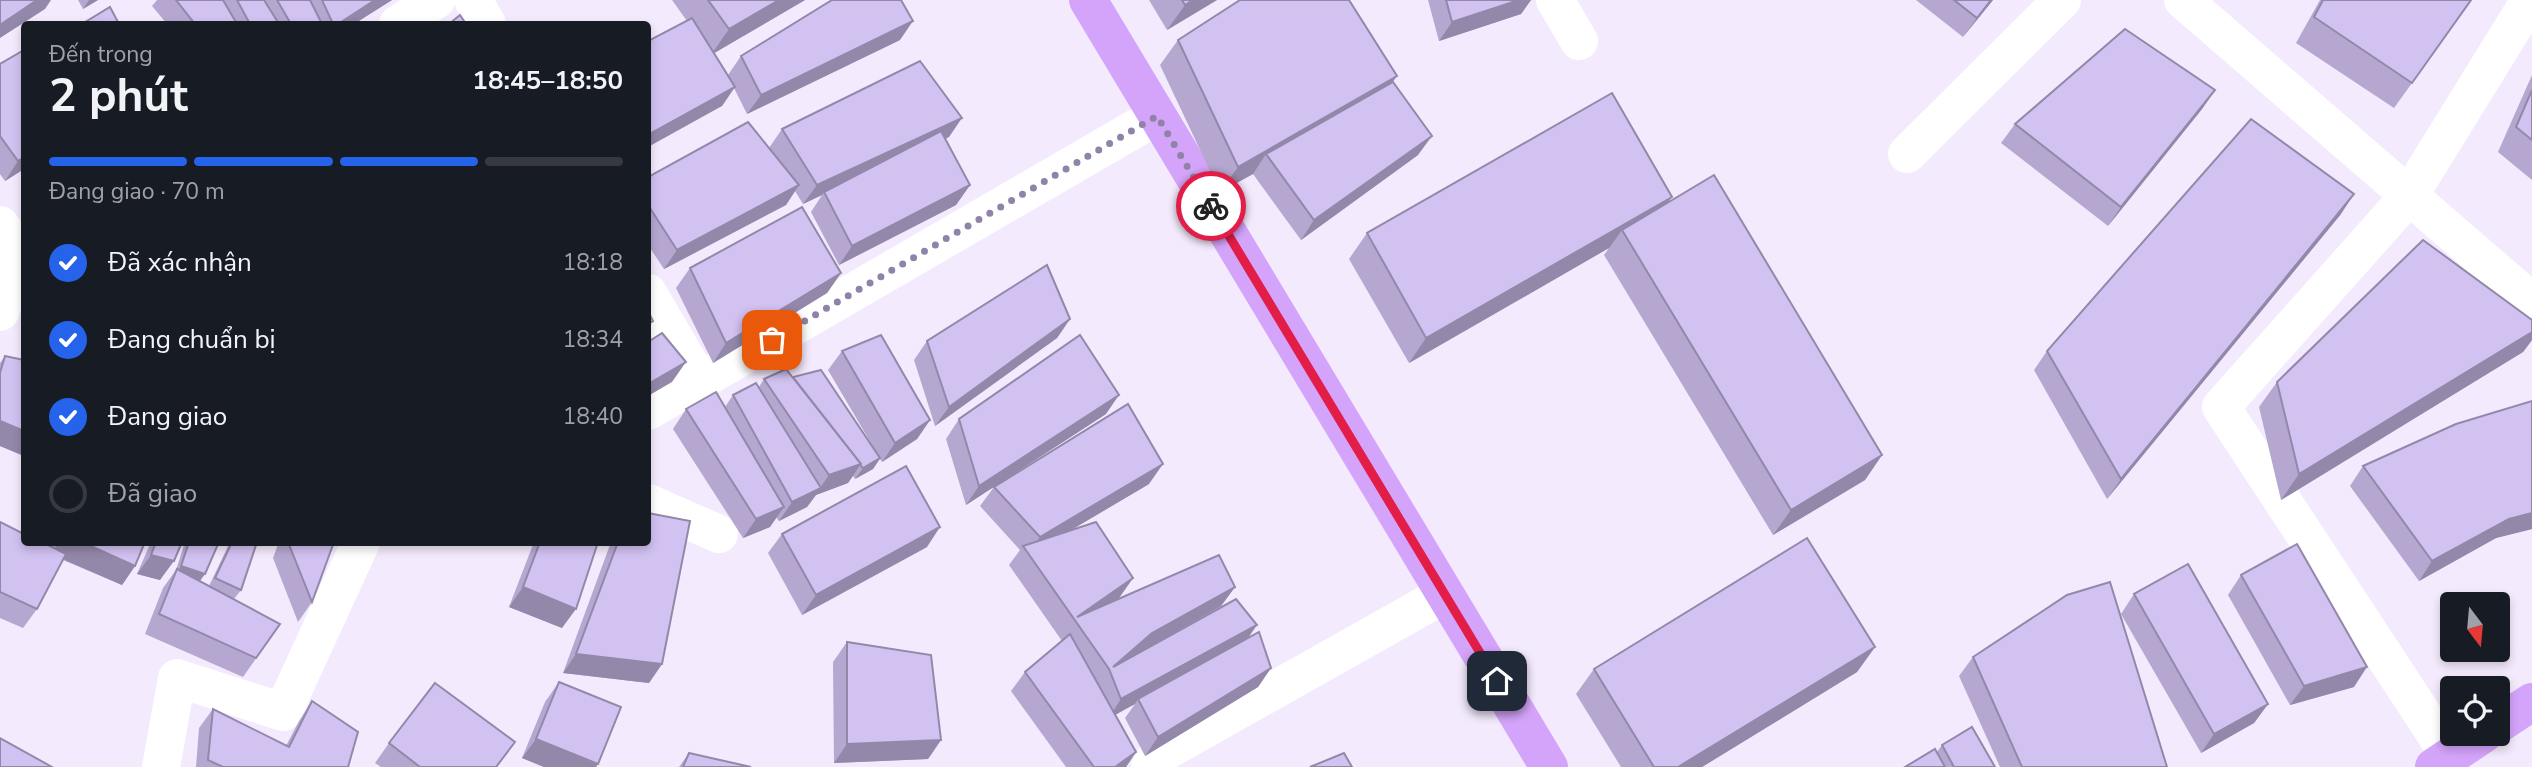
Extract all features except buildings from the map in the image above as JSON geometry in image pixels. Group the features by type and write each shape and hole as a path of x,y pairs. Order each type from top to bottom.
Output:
{"main road":[{"path":"1088,0 1549,767"},
{"path":"2510,716 2532,702"},
{"path":"2442,762 2466,746"}],"street":[{"path":"403,21 436,0"},
{"path":"473,0 485,21"},
{"path":"1555,0 1579,41"},
{"path":"1907,154 2062,0"},
{"path":"2183,0 2532,302"},
{"path":"2442,762 2221,407 2409,196 2530,0"},
{"path":"651,409 1157,116"},
{"path":"0,212 21,213"},
{"path":"0,225 21,254"},
{"path":"0,312 21,258"},
{"path":"651,298 700,382"},
{"path":"651,504 719,534"},
{"path":"161,767 177,678 284,712 360,546"},
{"path":"1150,767 1157,756 1445,594"}],"way so far":[{"path":"772,340 1157,116 1211,206"}],"route":[{"path":"1211,206 1497,681"}]}
